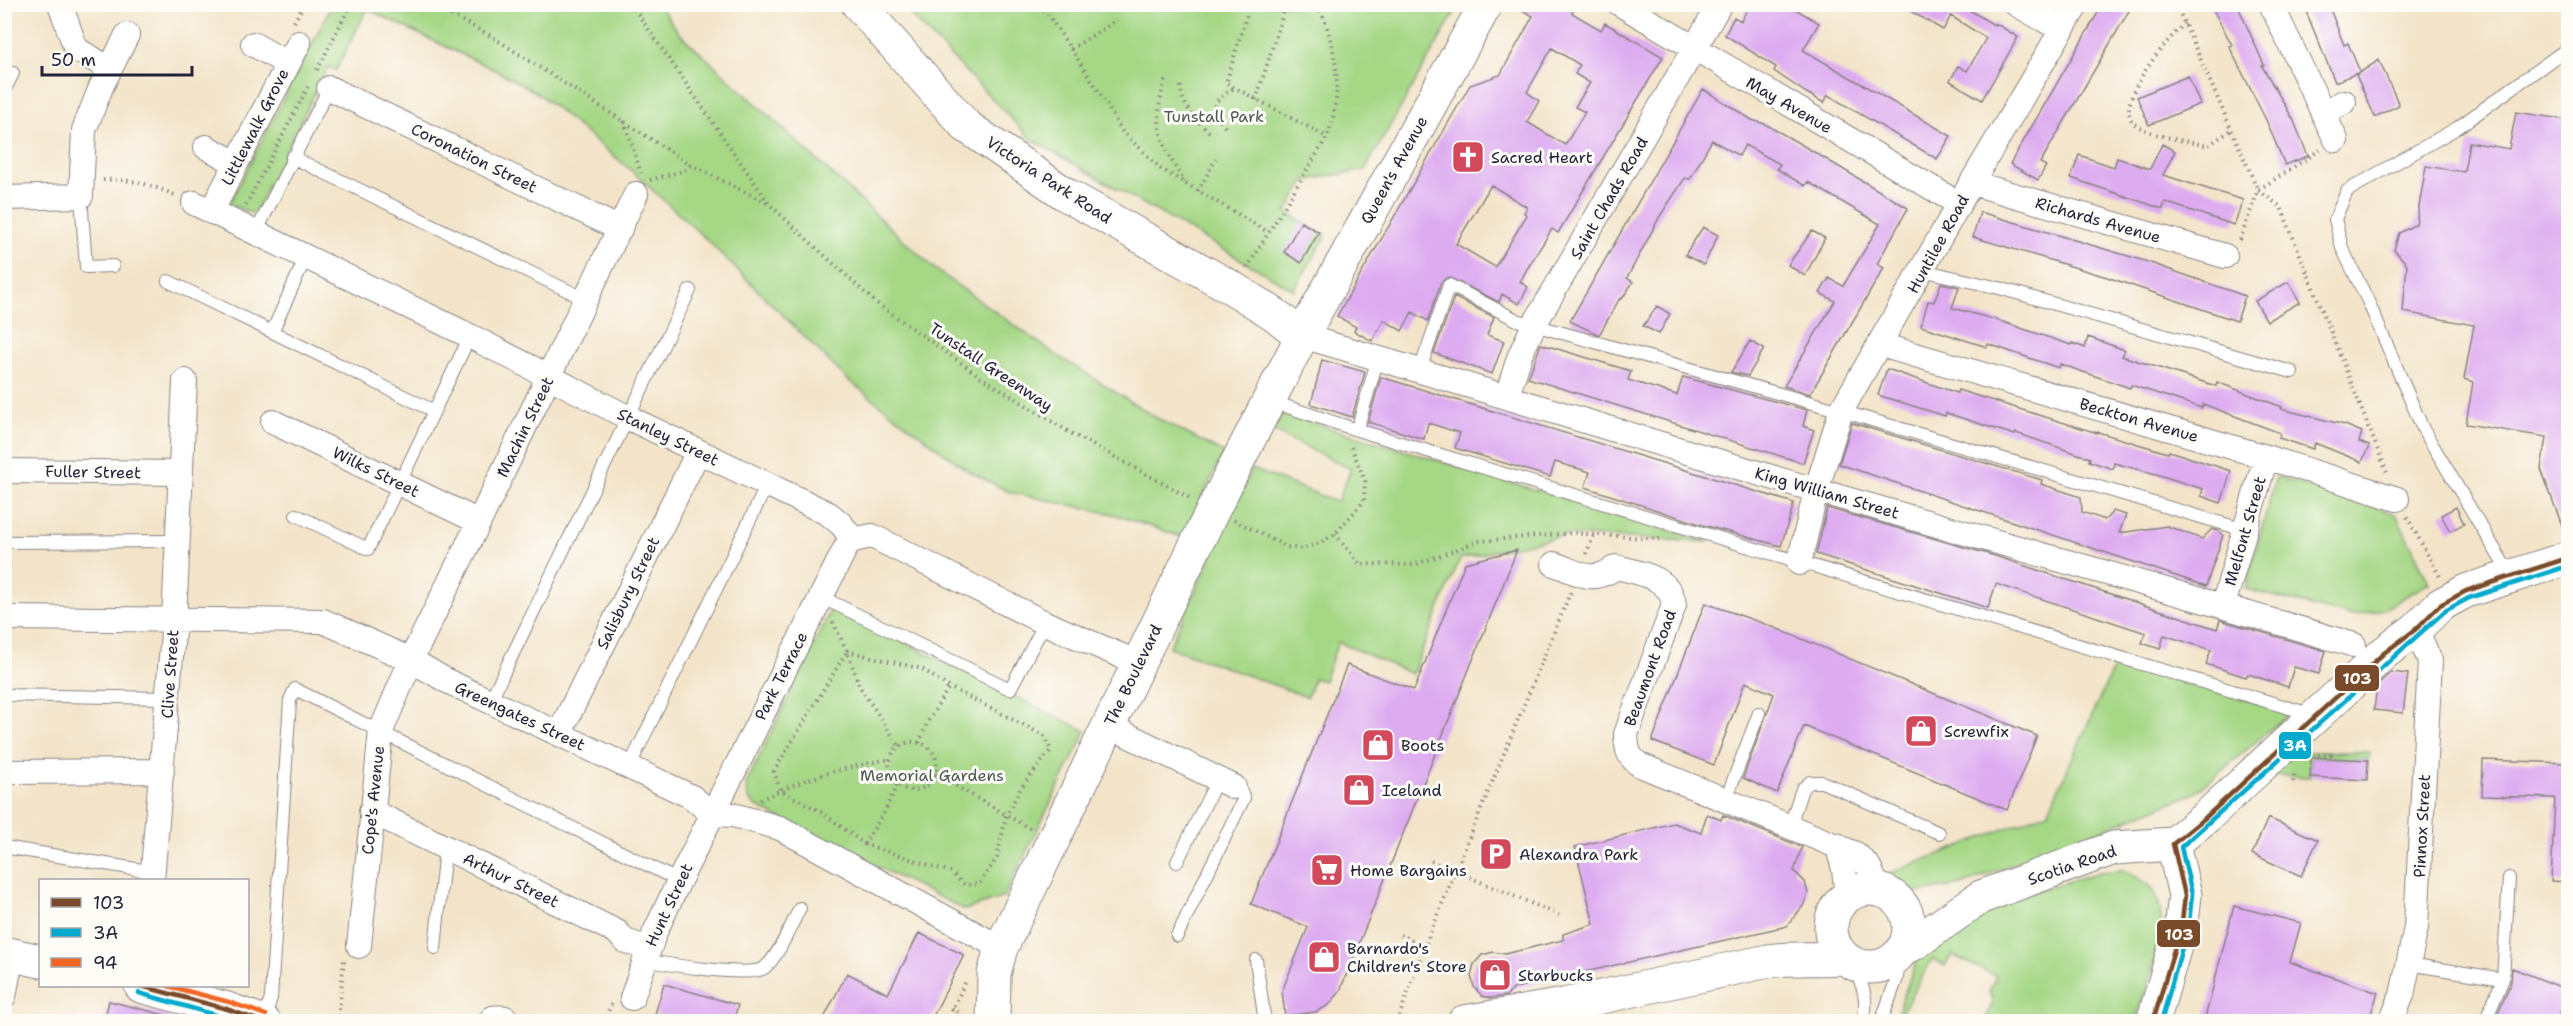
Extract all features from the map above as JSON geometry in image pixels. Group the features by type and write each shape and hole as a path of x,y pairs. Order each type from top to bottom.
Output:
{"main road":[{"name":"Victoria Park Road","path":"858,4 966,126 1065,194 1234,289 1274,314 1302,336"},
{"name":"Queen's Avenue","path":"1302,336 1486,4"},
{"name":"The Boulevard","path":"993,1022 994,974 1001,948 1213,510 1302,336"},
{"path":"2153,1022 2182,922 2185,895 2173,844 2206,817 2384,653 2416,629 2440,605 2452,598 2510,576 2568,558"},
{"name":"Scotia Road","path":"1888,896 1926,903 1982,897 2115,848 2173,844"},
{"path":"1464,1022 1564,1005 1793,957 1848,961 1874,968 1888,963 1901,951 1908,939 1909,926 1906,914 1888,896 1859,891 1842,902 1821,926 1800,944 1768,962"},
{"name":"Scotia Road","path":"1901,951 1982,897"},
{"path":"1842,902 1831,921 1831,935 1834,945 1848,961"},
{"path":"145,987 227,1009 264,1022"},
{"path":"495,1022 503,1022"}],"street":[{"path":"60,4 76,49 110,69"},
{"name":"May Avenue","path":"1620,4 1695,51 1959,204"},
{"name":"Saint Chads Road","path":"1507,396 1520,355 1534,325 1695,51 1720,4"},
{"path":"2016,4 2062,30"},
{"name":"Huntilee Road","path":"1799,563 1816,490 1841,411 2077,4"},
{"path":"2271,4 2333,108 2336,140"},
{"path":"4,198 81,189 84,130 127,34"},
{"name":"Littlewalk Grove","path":"202,208 236,163 293,53 253,44"},
{"name":"Coronation Street","path":"319,80 620,229"},
{"path":"206,147 236,163"},
{"name":"Richards Avenue","path":"1972,183 2224,256"},
{"name":"Machin Street","path":"411,660 480,522 636,194"},
{"name":"Stanley Street","path":"202,208 470,336 628,418 829,514 842,525 853,540"},
{"name":"King William Street","path":"1302,336 1816,490 2354,645"},
{"name":"Beckton Avenue","path":"1881,345 2266,457 2397,499"},
{"name":"Clive Street","path":"153,876 174,621 185,381"},
{"name":"Wilks Street","path":"273,422 480,522"},
{"name":"Salisbury Street","path":"559,734 698,452"},
{"name":"Melfont Street","path":"2223,606 2266,457"},
{"name":"Fuller Street","path":"4,471 181,470"},
{"path":"853,540 872,536 1045,623 1138,663"},
{"name":"Park Terrace","path":"722,814 821,597 846,547 853,540"},
{"name":"Beaumont Road","path":"1554,564 1592,578 1604,575 1616,567 1663,582 1672,592 1674,605 1626,734 1630,758 1640,765 1856,854 1869,867 1888,896"},
{"name":"Greengates Street","path":"4,618 323,621 411,660 447,681 692,797 722,814 780,828 1001,948"},
{"name":"Pinnox Street","path":"2391,1022 2402,995 2416,927 2430,662 2416,629"},
{"name":"Cope's Avenue","path":"359,946 371,811 381,731 411,660"},
{"path":"1109,726 1225,784"},
{"path":"4,772 162,771"},
{"name":"Arthur Street","path":"371,811 617,932 625,941 647,955"},
{"name":"Hunt Street","path":"624,995 647,955 679,881 722,814"},
{"path":"1837,845 1844,869 1842,902"},
{"path":"4,996 19,956"}],"lane":[{"path":"2510,576 2423,429 2368,301 2342,248 2335,219 2347,191 2457,128 2568,48"},
{"path":"4,91 13,73"},
{"path":"246,229 292,158 319,80"},
{"path":"292,158 585,299"},
{"path":"81,189 86,267 113,266"},
{"path":"272,332 305,259"},
{"path":"1922,270 1999,288 2292,372"},
{"path":"168,281 434,411"},
{"path":"1420,370 1449,285 1517,320 1841,411 2245,530"},
{"path":"490,701 690,290"},
{"path":"296,515 368,549 470,336"},
{"path":"1357,430 1378,358"},
{"path":"1269,400 1357,430 2315,716"},
{"path":"629,767 767,485"},
{"path":"4,542 178,541"},
{"path":"821,597 1010,689 1045,623"},
{"path":"264,1022 271,998 290,700 295,689 679,881"},
{"path":"4,695 168,698"},
{"path":"1726,799 1759,712"},
{"path":"1790,825 1803,789 1810,782 1822,782 1939,833"},
{"path":"1177,862 1225,784 1241,792 1244,798 1177,936"},
{"path":"4,847 153,876"},
{"path":"435,948 445,848"},
{"path":"2485,1022 2503,980 2509,878"},
{"path":"647,955 708,969 757,971 770,963 800,908"},
{"path":"1881,1022 1897,978 1901,951"},
{"path":"1256,960 1265,1022"},
{"path":"1848,961 1862,982 1866,1007 1862,1022"},
{"path":"2408,964 2503,980"}],"path":[{"path":"246,229 319,80 351,4"},
{"path":"430,4 491,36 691,165 770,205"},
{"name":"Tunstall Greenway","path":"631,4 770,205 875,302 981,377 1069,432 1213,510 1287,547 1302,549 1320,543 1335,534 1349,521 1364,501 1365,481 1350,444 1357,430"},
{"path":"1041,4 1122,131 1161,169 1268,232"},
{"path":"1250,4 1226,83 1327,137"},
{"path":"1256,100 1285,7 1280,4"},
{"path":"1234,289 1327,137 1335,117 1338,96 1335,58 1318,4"},
{"path":"2176,4 2230,131 2258,190 2281,207 2397,499 2452,598"},
{"path":"1071,49 1117,20"},
{"path":"2184,24 2174,32 2130,96 2128,107 2131,120 2140,128 2207,146 2230,131"},
{"path":"1166,80 1158,104 1160,133 1167,154 1186,184"},
{"path":"1181,86 1181,95 1190,112 1211,134"},
{"path":"1225,127 1214,112 1214,107 1217,100 1233,88"},
{"path":"623,120 644,180 670,176 691,165"},
{"path":"2224,256 2233,258 2258,190 2336,140"},
{"path":"1198,191 1216,159"},
{"path":"81,189 120,179 153,186 202,208"},
{"path":"1397,1022 1425,946 1595,533"},
{"path":"821,597 847,651 860,687 899,746"},
{"path":"847,651 922,669 949,687 1043,735 1051,750 1020,789 1006,816 997,858 979,884 964,885 950,872 864,844 823,813 780,790 774,771 847,651"},
{"path":"919,742 927,723 949,687"},
{"path":"919,742 927,746 935,757 935,774 932,781 915,790 906,789 897,784 889,770 890,759 899,746 919,742"},
{"path":"2304,762 2312,755 2331,755 2331,758"},
{"path":"722,814 831,770 890,759"},
{"path":"2293,782 2295,770"},
{"path":"935,774 1053,841"},
{"path":"864,844 885,811 897,784"},
{"path":"1431,861 1559,915"},
{"path":"1400,935 1425,946"},
{"path":"338,1022 345,953 359,946"},
{"path":"604,1022 624,995"},
{"path":"952,1008 961,1014 956,1022"}],"green space":[{"path":"332,5 659,5 679,33 936,270 1058,356 1155,417 1224,453 1182,537 1113,514 1009,492 967,470 849,381 709,242 632,171 540,95 501,73 367,9 336,70 328,67 254,214 229,204"},
{"name":"Tunstall Park","path":"901,5 1459,5 1365,170 1306,180 1286,212 1326,236 1294,290 1032,140"},
{"path":"1283,414 1709,542 1565,535 1460,559 1412,674 1338,642 1324,681 1314,678 1307,697 1169,647 1252,469 1337,502 1351,469 1273,431"},
{"path":"2276,477 2396,514 2429,583 2384,609 2351,616 2245,589"},
{"name":"Memorial Gardens","path":"832,607 1086,731 1004,897 965,910 755,806 748,797 746,784"},
{"path":"2116,662 2290,713 2195,793 1961,885 1919,892 1899,886 1883,876 2048,812"},
{"path":"2294,752 2370,752 2368,760 2311,757 2310,777 2272,775"},
{"path":"2123,870 2147,884 2156,897 2161,913 2158,951 2135,1021 1985,1021 1993,1002 1989,992 1996,976 1952,955 1945,966 1932,959 1897,1021 1894,1022 1917,959 1938,933 2010,899 2100,872"}],"building":[{"path":"1511,4 1564,4 1574,9 1572,13 1601,30 1605,23 1663,57 1558,233 1552,229 1527,269 1520,282 1528,287 1519,304 1502,294 1499,302 1448,277 1441,282 1428,321 1412,312 1402,331 1384,320 1372,341 1354,331 1356,327 1337,316 1470,85 1500,75 1533,16","holes":["1552,48 1580,65 1575,74 1590,83 1575,107 1585,112 1565,145 1527,122 1539,101 1527,92","1491,185 1527,207 1524,213 1527,215 1495,267 1456,244"]},
{"path":"1750,4 1787,4 1819,23 1803,50 1951,136 1937,159 1828,95 1824,103 1805,92 1774,71 1776,67 1725,35 1734,17 1741,21"},
{"path":"1898,4 1961,5 2018,37 1982,100 1950,81 1958,66 1967,71 1986,38 1951,16 1943,30"},
{"path":"2103,4 2133,4 2040,163 2046,166 2038,180 2010,164"},
{"path":"2210,4 2237,4 2264,65 2262,66 2293,119 2308,156 2285,165 2266,120 2229,46 2232,45"},
{"path":"2303,4 2328,4 2344,45 2348,43 2360,72 2335,82"},
{"path":"2379,60 2399,105 2375,117 2356,75"},
{"path":"2188,76 2200,104 2149,125 2137,97"},
{"path":"1703,89 1752,120 1765,124 1908,208 1877,264 1884,268 1810,394 1784,386 1835,301 1820,293 1829,278 1843,286 1880,224 1808,182 1805,186 1777,169 1780,164 1745,145 1739,156 1712,140 1690,179 1685,178 1660,216 1627,278 1633,282 1622,299 1620,298 1599,335 1570,321"},
{"path":"2516,112 2568,120 2568,539 2541,469 2546,437 2466,424 2473,382 2464,379 2474,325 2403,312 2407,264 2394,250 2399,233 2416,224 2426,166 2464,172 2469,142 2509,149"},
{"path":"2162,144 2175,151 2163,175 2243,200 2234,225 2165,202 2163,209 2071,178 2079,155 2114,167 2117,158 2150,169"},
{"path":"1980,212 2145,261 2245,296 2237,321 2107,277 1973,237"},
{"path":"1301,222 1319,232 1301,263 1284,252"},
{"path":"1703,227 1718,235 1704,265 1685,255"},
{"path":"1812,231 1825,238 1805,276 1788,265"},
{"path":"2288,282 2300,302 2267,321 2255,301"},
{"path":"1941,283 1959,287 1952,308 2085,348 2088,337 2125,350 2122,356 2216,386 2217,382 2282,407 2281,409 2345,425 2362,432 2359,442 2369,446 2362,462 2315,443 2313,449 2279,438 2280,433 2203,404 2202,408 2131,385 2130,388 2060,364 2059,368 1988,344 1987,347 1921,326 1928,301 1934,302"},
{"path":"1454,297 1494,317 1487,335 1504,341 1492,374 1434,353"},
{"path":"1657,306 1670,314 1659,334 1643,326"},
{"path":"1750,341 1764,349 1748,376 1731,372"},
{"path":"1541,344 1631,371 1628,380 1677,395 1683,377 1807,410 1803,426 1814,430 1803,463 1528,378"},
{"path":"1322,360 1365,372 1352,417 1311,404"},
{"path":"1887,369 1957,393 1958,390 2231,471 2221,503 2201,496 2203,489 2156,474 2114,463 2113,469 2089,461 2090,458 2016,433 2015,435 1946,413 1945,416 1878,395"},
{"path":"1381,377 1794,503 1781,546 1703,525 1585,487 1590,472 1555,462 1550,477 1455,448 1460,433 1428,423 1424,439 1368,422"},
{"path":"1852,423 2042,480 2041,484 2081,497 2082,512 2105,520 2113,511 2126,515 2119,533 2167,526 2202,539 2212,529 2219,531 2223,535 2206,586 1839,464"},
{"path":"2456,507 2464,524 2450,531 2441,515"},
{"path":"1827,508 1995,556 2217,629 2220,620 2326,651 2319,674 2294,667 2288,687 2248,674 2246,677 2206,664 2211,650 2164,635 2160,649 2142,643 2146,633 1996,584 1988,608 1816,554"},
{"path":"1517,550 1339,993 1329,1005 1316,1012 1285,1016 1282,991 1308,927 1251,904 1347,665 1414,690 1465,563"},
{"path":"1705,603 1768,625 2037,736 2007,810 1804,726 1777,793 1743,778 1774,694 1745,682 1714,765 1652,741"},
{"path":"2391,672 2408,674 2403,713 2374,710 2377,685"},
{"path":"2311,757 2368,760 2367,780 2310,777"},
{"path":"2483,760 2568,763 2568,882 2551,881 2555,798 2482,796"},
{"path":"1707,814 1721,820 1723,815 1802,847 1794,871 1805,882 1808,894 1803,906 1787,926 1515,988 1506,996 1491,998 1482,996 1474,987 1471,976 1474,964 1482,955 1494,952 1505,954 1563,940 1563,934 1594,924 1575,847 1674,823 1701,833"},
{"path":"2268,818 2318,840 2301,876 2252,854"},
{"path":"2234,906 2301,923 2290,962 2378,993 2368,1022 2204,1022"},
{"path":"919,933 964,955 930,1022 822,1022 847,973 888,994"},
{"path":"2512,968 2568,990 2557,1022 2494,1022 2511,982"},
{"path":"664,984 738,1005 733,1022 681,1022 655,1014"},
{"path":"109,1001 169,1016 168,1022 104,1022"}],"transit line":[{"name":"103","path":"2173,844 2206,817 2384,653 2416,629 2440,605 2466,591 2568,558"},
{"name":"3A","path":"2161,1022 2189,923 2192,894 2181,847 2445,611 2469,598 2568,566"},
{"name":"103","path":"2153,1022 2182,922 2185,895 2173,844"},
{"name":"103","path":"145,987 227,1009 263,1022"},
{"name":"94","path":"172,987 229,1002 266,1015"},
{"name":"3A","path":"139,993 240,1022"}],"place":[{"name":"Sacred Heart","path":"1468,157"},
{"name":"Screwfix","path":"1921,731"},
{"name":"Boots","path":"1378,745"},
{"name":"Iceland","path":"1359,790"},
{"name":"Alexandra Park","path":"1496,854"},
{"name":"Home Bargains","path":"1327,870"},
{"name":"Barnardo's Children's Store","path":"1324,957"},
{"name":"Starbucks","path":"1495,975"}]}
